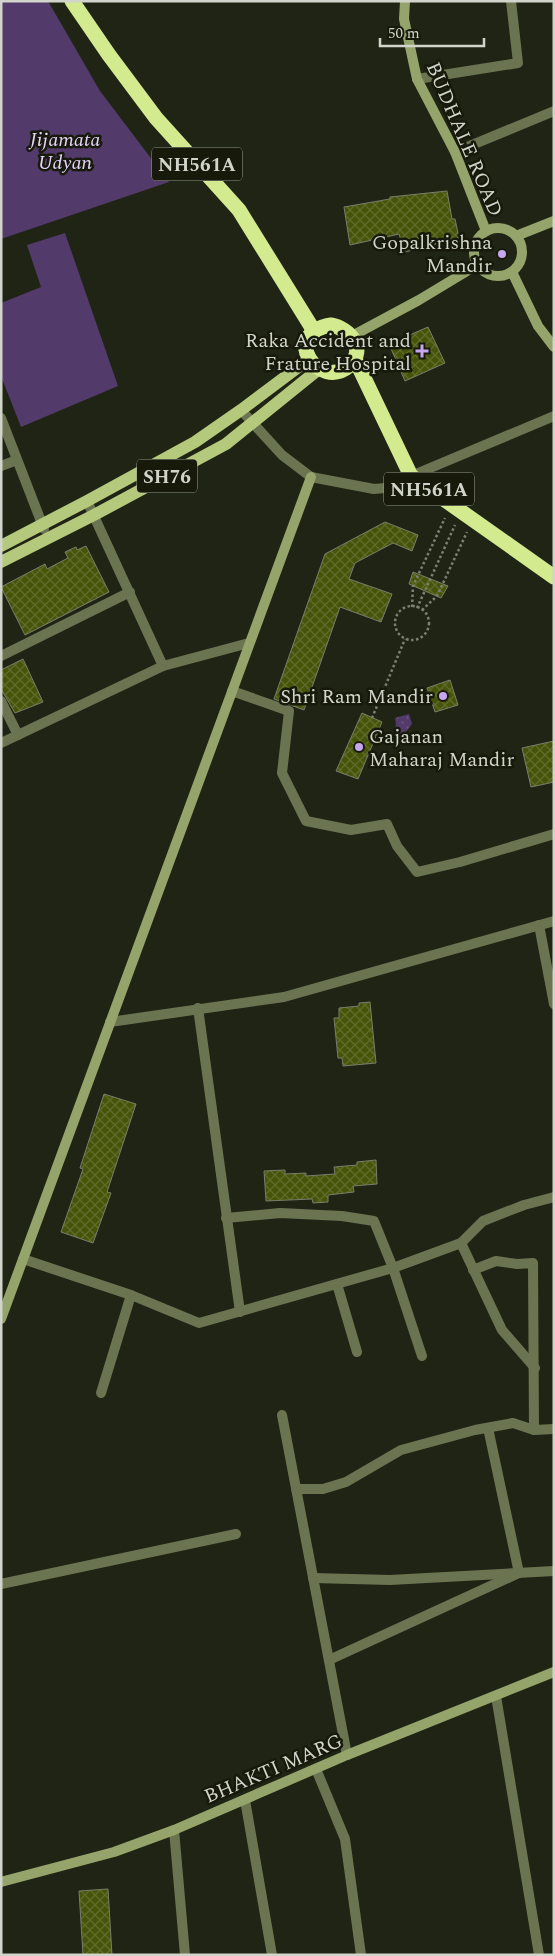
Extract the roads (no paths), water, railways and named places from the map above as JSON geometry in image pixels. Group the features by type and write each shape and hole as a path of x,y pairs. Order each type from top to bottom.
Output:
{"highway":[{"name":"NH561A","path":"72,1 156,118 239,210 314,331"},
{"path":"352,336 346,330 331,325 322,326 314,331 305,342 304,348 314,364 329,372 349,366 355,359"},
{"name":"NH561A","path":"352,336 357,351 355,359 411,476 554,577"}],"main road":[{"name":"SH76","path":"1,546 194,442 314,364"},
{"name":"SH76","path":"1,562 94,515 226,444 314,364"}],"street":[{"name":"BUDHALE ROAD","path":"404,1 404,19 417,79 454,152 486,231"},
{"path":"417,79 518,63 511,1"},
{"path":"454,152 554,111"},
{"path":"516,236 554,221"},
{"path":"502,228 516,236 520,243 521,259 518,266 512,272 505,275 489,275 477,265 474,250 480,236 486,231 502,228"},
{"path":"352,336 419,300 477,265"},
{"path":"512,272 538,326 554,347"},
{"path":"241,410 282,455 310,476 374,489 396,487 411,476 554,416"},
{"path":"1,418 47,538"},
{"path":"1,466 17,460"},
{"path":"1,1319 310,476"},
{"path":"87,501 163,666"},
{"path":"1,656 130,592"},
{"path":"1,743 163,666 250,643"},
{"path":"232,691 289,711 282,773 306,821 351,830 387,824 397,846 417,872 460,862 554,834"},
{"path":"1,701 18,735"},
{"path":"110,1022 284,997 554,921"},
{"path":"538,925 554,1004"},
{"path":"198,1008 240,1312"},
{"path":"24,1259 131,1295 199,1323 393,1268 461,1243 483,1221 524,1205 554,1197"},
{"path":"226,1218 280,1213 342,1216 374,1221 393,1268 422,1356"},
{"path":"461,1243 502,1330 535,1368"},
{"path":"473,1270 496,1261 517,1264 534,1263 534,1430"},
{"path":"336,1284 357,1352"},
{"path":"101,1393 131,1295"},
{"path":"282,1415 347,1755"},
{"path":"296,1488 323,1489 346,1482 401,1450 488,1428 513,1423 534,1430 554,1429"},
{"path":"488,1428 519,1573"},
{"path":"1,1584 236,1534"},
{"path":"313,1578 390,1580 554,1571"},
{"path":"329,1660 519,1573"},
{"name":"BHAKTI MARG","path":"1,1882 114,1852 174,1830 347,1755 554,1672"},
{"path":"496,1696 540,1955"},
{"path":"316,1769 345,1839 361,1955"},
{"path":"245,1800 272,1955"},
{"path":"174,1830 186,1955"}],"place":[{"name":"Gopalkrishna Mandir","path":"502,254"},
{"name":"Raka Accident and Frature Hospital","path":"422,351"},
{"name":"Shri Ram Mandir","path":"443,696"},
{"name":"Gajanan Maharaj Mandir","path":"359,747"}],"park label":[{"name":"Jijamata Udyan","path":"65,150"}]}
